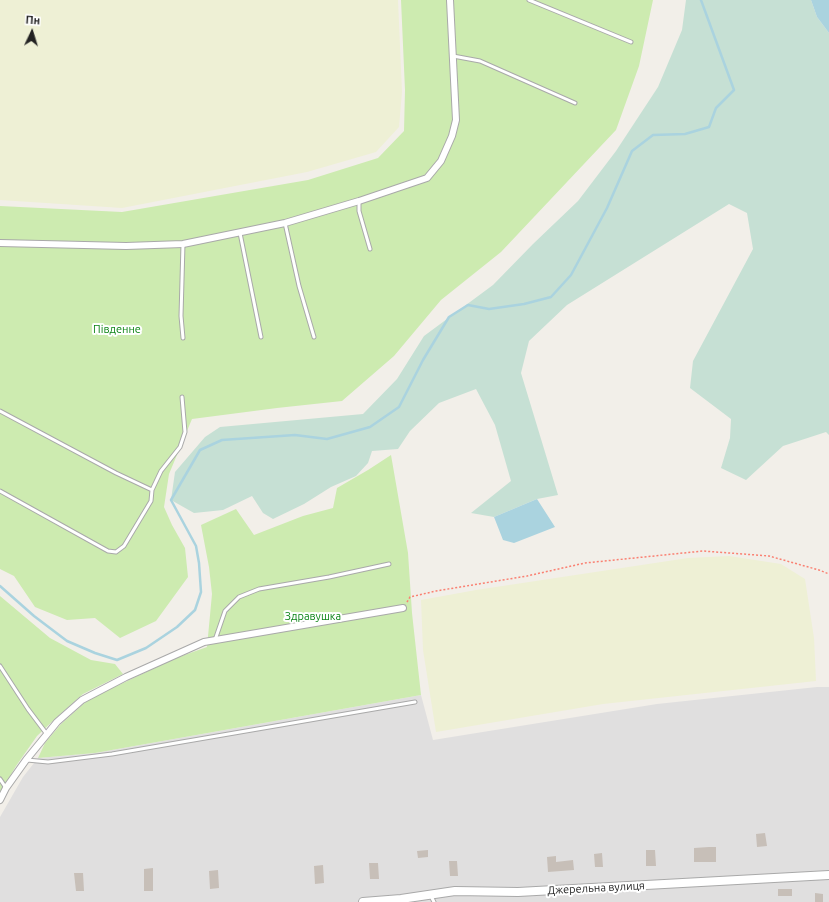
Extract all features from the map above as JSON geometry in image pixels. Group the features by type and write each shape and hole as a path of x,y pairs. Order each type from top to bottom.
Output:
{"street":[{"path":"0,243 119,246 182,244 286,223 359,201 427,178 441,161 452,136 456,120 450,0"},
{"path":"0,800 6,788 26,760 46,733 57,722 82,700 126,677 204,642 403,608"},
{"name":"Джерельна вулиця","path":"363,902 432,898 455,891 518,892 829,875"}],"lane":[{"path":"529,0 631,42"},
{"path":"453,56 480,61 575,103"},
{"path":"359,201 359,211 370,249"},
{"path":"286,223 299,286 314,337"},
{"path":"240,232 261,337"},
{"path":"182,244 183,338"},
{"path":"0,491 108,551 116,552 124,546 151,501 152,490 161,470 180,447 185,432 182,398"},
{"path":"0,411 116,473 152,490"},
{"path":"216,640 225,611 239,597 259,589 329,577 389,564"},
{"path":"0,666 28,709 46,733"},
{"path":"26,760 48,762 112,754 416,702"},
{"path":"0,779 6,788"}],"path":[{"path":"403,608 410,597 436,591 527,576 585,563 703,551 769,556 829,574"}],"shaded area":[{"path":"829,687 829,902 0,902 0,817 23,777 38,758 95,753 421,695 433,740 657,704"}],"green space":[{"path":"0,0 398,0 402,92 399,127 376,152 307,172 122,208 0,200"},
{"name":"Південне","path":"401,0 653,0 639,66 616,130 501,252 441,300 394,356 342,401 192,419 169,474 164,507 185,548 188,577 156,621 120,638 95,618 67,620 35,607 14,576 0,569 0,206 122,212 308,180 378,158 404,131 405,90"},
{"path":"686,0 811,0 817,17 829,33 829,435 826,432 783,446 746,480 721,468 730,438 731,419 690,388 693,361 753,249 747,213 729,204 567,305 529,341 521,373 558,495 537,499 494,517 471,513 511,481 495,425 476,389 439,403 410,431 398,449 372,451 368,463 356,476 331,487 304,504 273,519 263,513 252,496 223,510 194,513 171,500 175,472 205,437 220,427 363,414 397,379 424,336 493,285 578,201 616,151 658,87 682,30"},
{"name":"Здравушка","path":"391,455 408,553 412,613 421,695 95,753 38,758 45,743 61,724 89,699 176,658 207,647 212,594 209,567 201,525 236,509 254,535 303,516 333,508 337,488"},
{"path":"729,556 781,564 805,579 814,638 816,681 603,704 436,732 423,650 421,600 476,590 688,558"},
{"path":"0,596 50,638 91,660 115,664 123,674 83,694 37,736 16,766 0,793"}],"water":[{"path":"811,0 829,0 829,33 817,17"},
{"path":"537,499 555,527 514,543 503,540 494,517"}],"building":[{"path":"765,833 767,846 757,847 756,834"},
{"path":"716,847 716,862 694,862 694,848"},
{"path":"428,850 428,857 418,858 417,851"},
{"path":"646,850 655,850 656,866 646,866"},
{"path":"602,853 603,867 595,867 594,854"},
{"path":"556,856 556,862 573,860 574,870 548,872 547,857"},
{"path":"449,861 457,861 458,876 450,876"},
{"path":"369,863 378,863 379,879 370,879"},
{"path":"323,865 324,883 315,884 314,866"},
{"path":"153,868 153,891 144,891 144,869"},
{"path":"218,870 219,888 210,889 209,871"},
{"path":"74,873 83,873 84,891 76,891"},
{"path":"778,889 792,889 792,896 778,896"},
{"path":"815,893 823,894 823,902 815,902"}],"waterway":[{"path":"0,586 34,616 67,641 95,653 117,660 146,648 177,627 195,610 201,592 196,546 171,500 200,450 222,440 295,435 327,439 370,427 399,407 423,360 449,317 468,305 489,309 524,304 551,297 571,275 607,208 632,151 653,135 685,134 709,127 716,108 734,90 701,0"}]}
